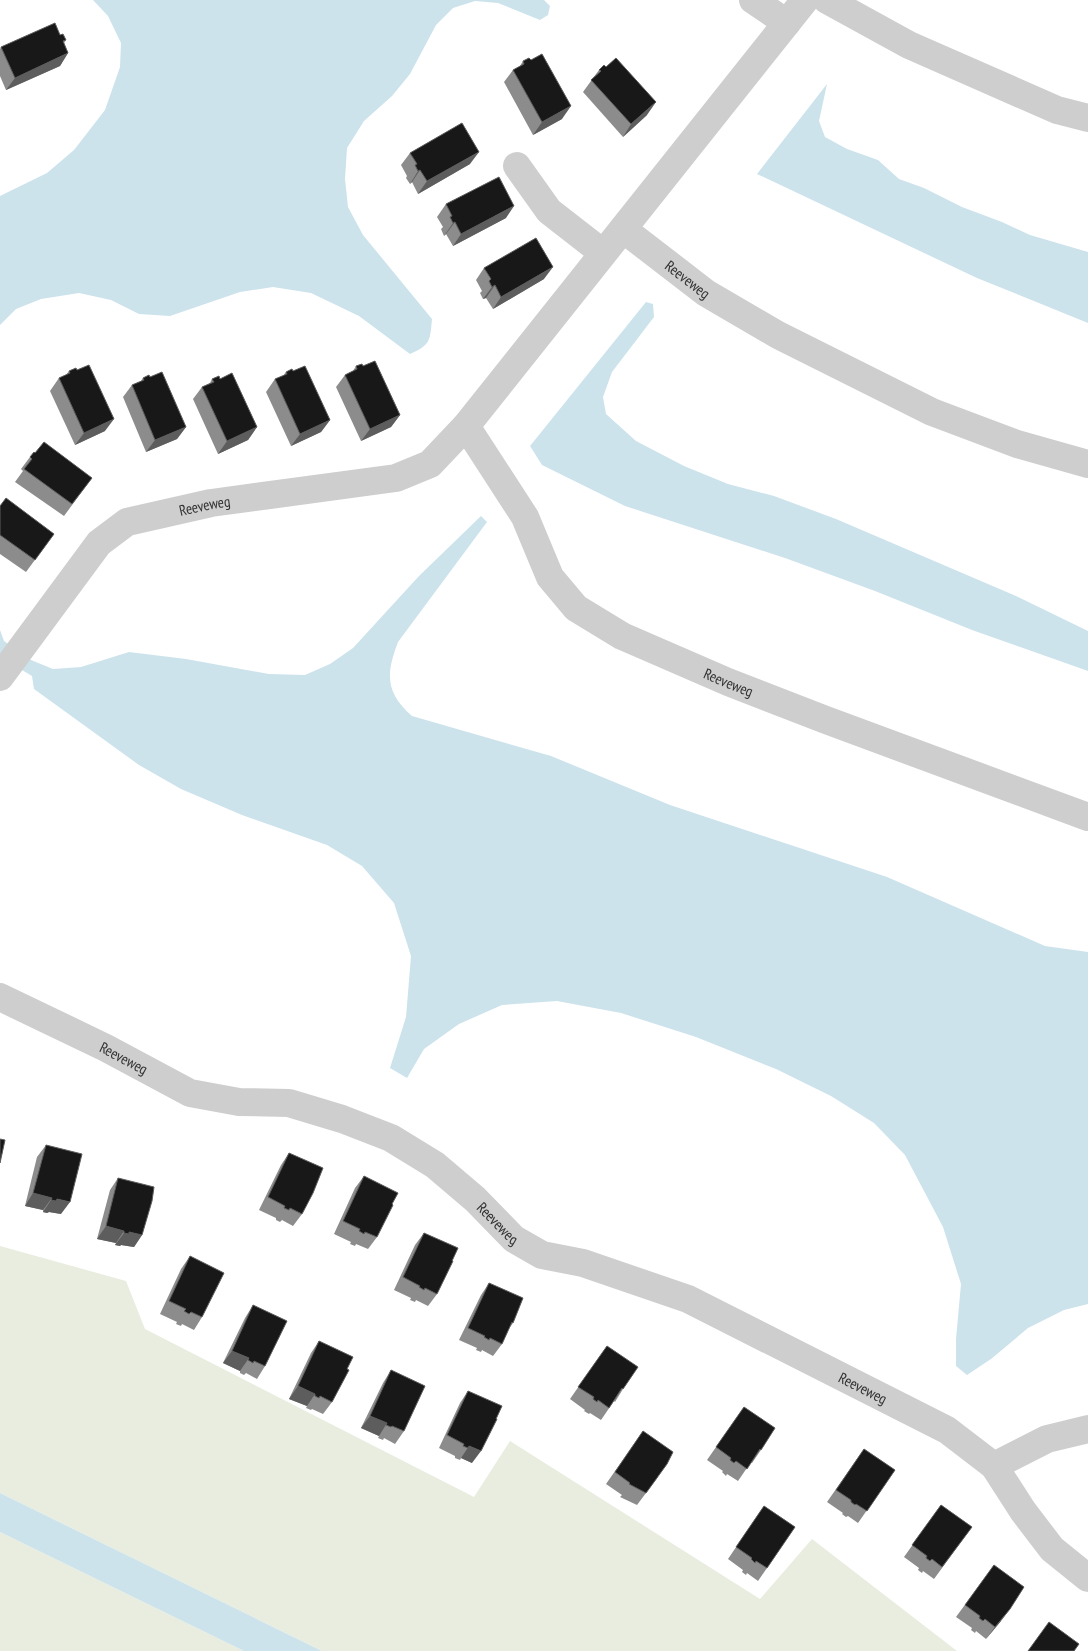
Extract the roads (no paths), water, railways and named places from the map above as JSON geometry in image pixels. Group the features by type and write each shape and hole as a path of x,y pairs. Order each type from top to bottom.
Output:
{"lane":[{"path":"753,0 787,23"},
{"name":"Reeveweg","path":"2,675 99,543 127,522 211,503 396,478 430,464 466,426 805,0"},
{"path":"827,0 909,46 1058,110 1088,118"},
{"path":"517,166 548,211 603,253"},
{"name":"Reeveweg","path":"623,228 706,293 778,335 932,412 1017,444 1088,464"},
{"name":"Reeveweg","path":"466,426 525,517 550,577 576,608 622,636 728,682 1088,817"},
{"name":"Reeveweg","path":"0,997 106,1048 190,1093 239,1102 289,1103 342,1119 391,1138 436,1165 475,1199 514,1239 542,1255 583,1263 688,1299 948,1430 994,1466 1022,1511 1052,1549 1088,1578"},
{"path":"994,1466 1047,1439 1088,1429"}],"water":[{"path":"93,0 544,0 550,6 548,15 540,20 498,3 475,1 453,8 436,25 410,74 392,96 364,121 347,148 345,179 348,207 363,235 432,319 430,337 426,345 410,354 359,316 311,293 273,287 240,292 170,316 139,314 111,300 79,293 41,299 16,309 0,325 0,196 47,173 74,150 105,110 120,67 121,43 108,16"},
{"path":"827,84 819,121 825,137 847,149 878,160 899,179 924,188 962,207 1030,235 1088,252 1088,323 977,278 757,174"},
{"path":"646,302 653,304 654,317 612,372 603,397 606,414 636,441 684,466 728,484 774,496 836,519 1016,596 1088,631 1088,671 972,630 875,591 785,558 625,506 542,465 530,446"},
{"path":"481,516 487,522 398,642 394,653 390,682 397,699 412,716 551,756 670,805 887,877 1045,946 1088,952 1088,1304 1064,1310 1028,1328 991,1359 967,1375 956,1366 956,1339 961,1284 943,1227 905,1155 874,1123 831,1096 776,1069 696,1037 621,1013 557,1001 502,1005 459,1024 424,1049 407,1078 390,1068 406,1017 411,956 394,903 362,866 327,845 242,815 181,789 139,765 34,689 32,676 0,657 0,630 4,641 31,660 53,669 81,667 129,652 186,659 269,674 305,675 330,664 353,648 419,576"},
{"path":"0,1493 322,1651 244,1651 0,1532"}]}
